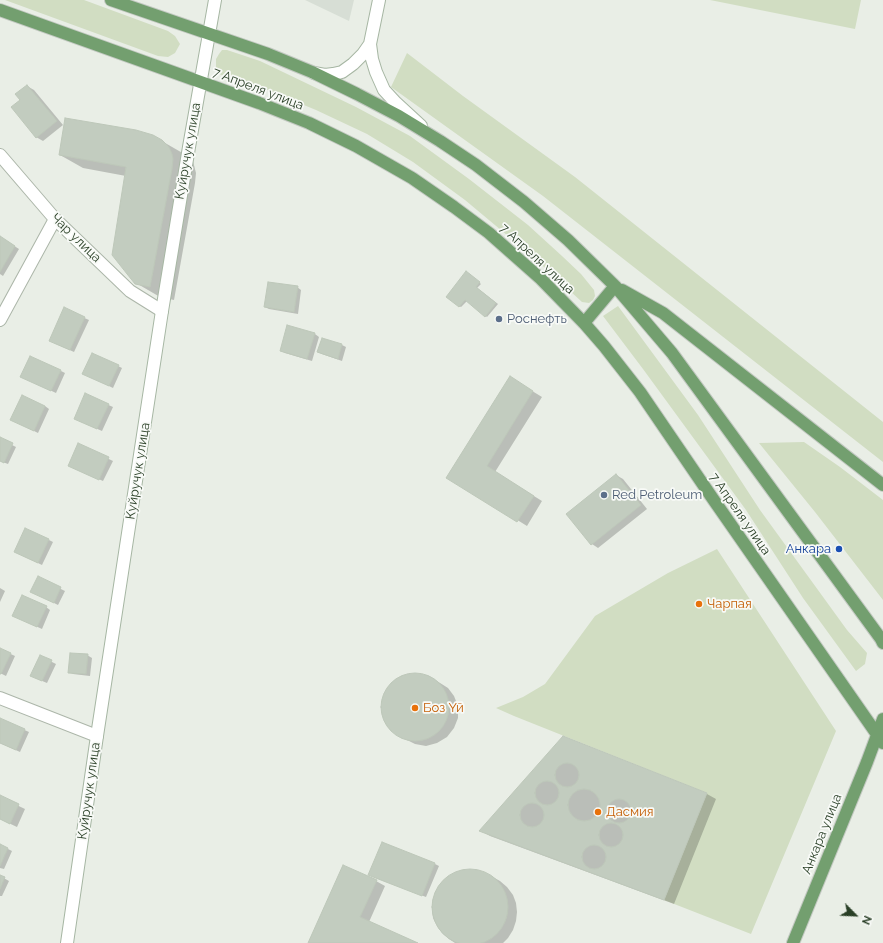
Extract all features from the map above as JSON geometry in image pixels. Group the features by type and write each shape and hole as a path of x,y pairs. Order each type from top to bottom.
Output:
{"main road":[{"path":"111,0 268,54 314,73 357,94 399,116 433,137 476,165 524,202 568,240 615,286 672,353 883,643"},
{"name":"7 Апреля улица","path":"0,10 259,103 309,123 356,146 412,178 489,233 541,279 584,323 640,392 880,739"},
{"path":"584,323 615,286"},
{"path":"615,286 664,313 883,485"},
{"name":"Анкара улица","path":"793,943 867,762 880,739 883,719"}],"street":[{"name":"Куйручук улица","path":"67,943 162,311 187,155 215,0"},
{"path":"379,0 370,44 376,72 384,90 433,137"},
{"path":"314,73 329,74 342,72 363,54 370,44"},
{"name":"Чар улица","path":"0,155 55,219 130,290 162,311"},
{"path":"0,320 55,219"},
{"path":"0,698 97,736"}],"shaded area":[{"path":"305,0 354,0 349,21"}],"green space":[{"path":"5,0 84,0 168,31 175,36 180,44 175,53 168,57 158,56"},
{"path":"710,0 861,0 855,29"},
{"path":"222,50 227,50 260,61 356,107 410,136 528,225 581,274 594,290 595,296 593,300 589,303 582,302 532,256 465,200 413,162 367,134 316,110 253,84 223,76 216,72 216,59"},
{"path":"407,53 463,96 575,177 883,422 883,462 543,196 391,87"},
{"path":"618,306 698,415 760,510 847,630 867,653 865,664 856,671 803,598 746,510 603,316"},
{"path":"804,442 883,500 883,600 759,443"},
{"path":"717,549 836,731 751,934 664,900 707,793 496,708 523,697 545,684 595,616 668,573"}],"building":[{"path":"27,85 57,121 36,138 11,107 20,100 15,94"},
{"path":"65,118 136,130 153,135 162,140 169,147 173,159 172,169 150,287 135,284 112,255 126,167 59,155"},
{"path":"0,236 15,246 0,272"},
{"path":"466,271 480,282 476,287 496,303 485,317 465,300 459,307 446,297"},
{"path":"268,282 298,286 294,312 264,307"},
{"path":"64,307 85,317 70,350 49,341"},
{"path":"287,325 315,333 307,359 280,351"},
{"path":"322,338 342,344 338,359 317,352"},
{"path":"92,353 119,365 109,386 82,374"},
{"path":"30,356 61,370 51,391 20,377"},
{"path":"510,376 533,391 487,466 534,496 517,522 446,478"},
{"path":"85,393 109,404 97,429 74,419"},
{"path":"22,395 45,406 34,431 10,420"},
{"path":"0,437 13,443 4,463 0,461"},
{"path":"78,443 109,457 99,480 68,466"},
{"path":"616,474 641,505 591,545 566,514"},
{"path":"25,528 49,539 38,563 14,552"},
{"path":"38,576 61,587 54,603 30,592"},
{"path":"22,595 47,606 37,627 12,616"},
{"path":"0,648 11,653 1,674 0,674"},
{"path":"70,653 88,654 86,674 68,673"},
{"path":"40,655 52,660 42,681 30,676"},
{"name":"Боз Үй","path":"415,673 428,676 439,683 446,694 449,707 446,720 439,731 428,738 415,741 402,738 391,731 384,720 381,707 384,694 391,683 402,676"},
{"path":"0,718 25,729 16,750 0,743"},
{"name":"Дасмия","path":"563,736 707,793 664,900 479,831"},
{"path":"562,763 572,763 579,770 579,780 572,787 562,787 555,780 555,770"},
{"path":"542,781 552,781 559,788 559,798 552,805 542,805 535,798 535,788"},
{"path":"587,789 593,791 598,796 600,805 598,814 593,819 581,821 575,819 570,814 568,802 570,796 575,791"},
{"path":"0,795 19,804 10,824 0,819"},
{"path":"614,799 624,799 631,806 631,816 624,823 614,823 607,816 607,806"},
{"path":"527,803 537,803 544,810 544,820 537,827 527,827 520,820 520,810"},
{"path":"606,823 616,823 623,830 623,840 616,847 606,847 599,840 599,830"},
{"path":"382,842 435,863 422,896 368,875"},
{"path":"0,844 8,848 0,866"},
{"path":"589,845 599,845 606,852 606,862 599,869 589,869 582,862 582,852"},
{"path":"343,865 377,880 360,917 418,943 308,943"},
{"path":"462,869 478,869 491,875 502,886 508,899 506,922 491,939 478,945 462,945 449,939 434,922 432,915 432,899 438,886 455,871"},
{"path":"0,875 5,877 0,889"}],"place":[{"name":"Роснефть","path":"499,319"},
{"name":"Red Petroleum","path":"604,495"},
{"name":"Анкара","path":"839,549"},
{"name":"Чарпая","path":"699,604"},
{"name":"Боз Үй","path":"415,708"},
{"name":"Дасмия","path":"598,812"}]}
